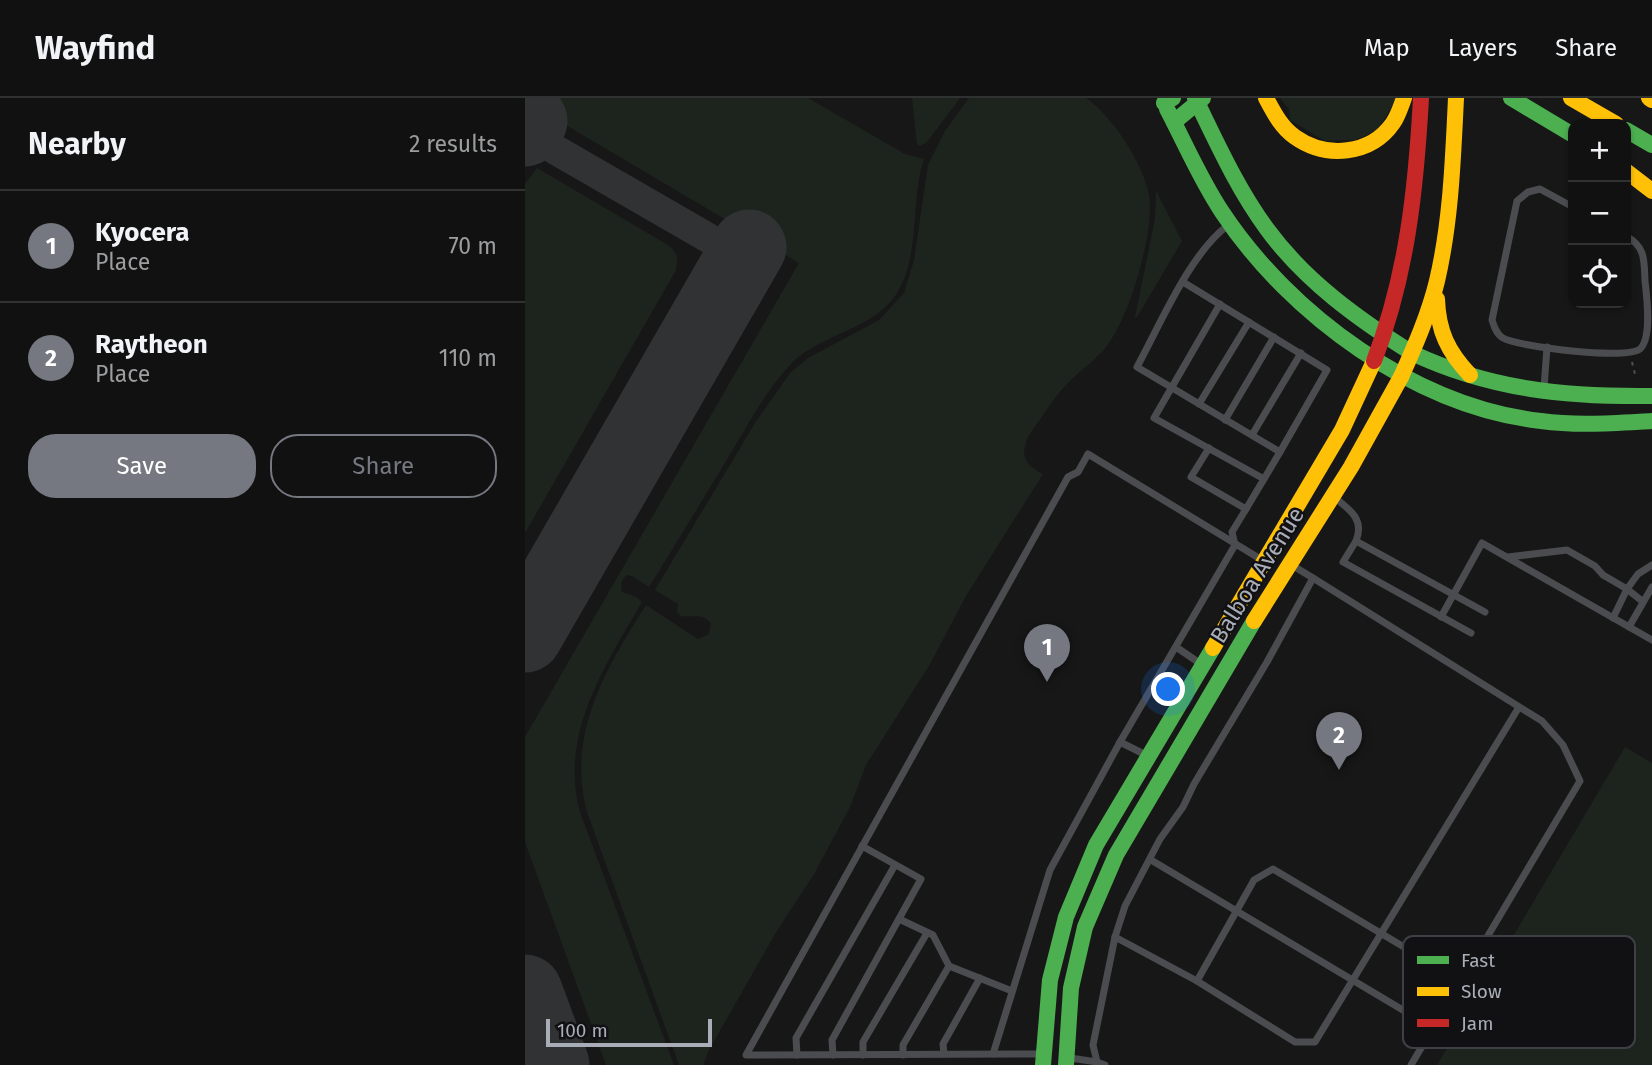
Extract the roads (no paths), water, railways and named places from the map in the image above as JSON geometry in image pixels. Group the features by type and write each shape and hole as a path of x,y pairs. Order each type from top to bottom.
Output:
{"main road":[{"path":"1266,98 1277,120 1292,136 1317,149 1337,152 1356,150 1377,139 1397,119 1404,98"},
{"name":"Balboa Avenue","path":"1044,1060 1050,980 1066,917 1096,845 1342,430 1385,336 1400,286 1414,212 1421,98"},
{"path":"1511,98 1568,132"},
{"path":"1571,98 1607,119"},
{"name":"Balboa Avenue","path":"1066,1062 1072,988 1085,927 1115,855 1289,563 1333,496 1412,353 1436,283 1451,185 1456,99"},
{"path":"1166,100 1174,122 1230,224 1301,302 1374,361 1419,386 1501,413 1593,425 1652,421"},
{"path":"1174,122 1199,100 1233,175 1269,232 1314,282 1345,309 1412,353 1471,376 1544,393 1652,396"},
{"path":"1631,133 1652,145"},
{"path":"1631,162 1652,173"},
{"path":"1631,175 1652,191"},
{"path":"1436,283 1437,320 1443,341 1471,376"},
{"path":"1289,563 1284,555 1307,490"}],"lane":[{"path":"1568,204 1540,188 1528,192 1517,201 1492,320 1496,332 1503,338 1607,355 1630,353 1640,349 1646,341 1649,329 1644,257 1639,245 1631,239"},
{"path":"1230,224 1217,233 1183,282 1137,368 1280,452"},
{"path":"993,1054 1050,870 1120,742 1235,545 1233,532 1327,370 1183,282"},
{"path":"1220,304 1154,418 1264,480"},
{"path":"1199,404 1249,322"},
{"path":"1225,419 1274,337"},
{"path":"1544,393 1547,347"},
{"path":"1252,436 1301,353"},
{"path":"1209,448 1191,477 1246,509"},
{"path":"1044,1060 993,1054 746,1055 1068,477 1078,472 1089,454 1264,561"},
{"path":"1333,496 1357,519 1359,534 1343,562 1471,633"},
{"path":"1356,541 1485,612"},
{"path":"1441,617 1482,543 1652,640"},
{"path":"1507,558 1567,550 1642,601"},
{"path":"1289,563 1542,720 1563,745 1580,781 1488,936"},
{"path":"1613,618 1627,589 1638,574 1652,565"},
{"path":"1097,1062 1093,1045 1115,937 1125,906 1160,839 1184,807 1194,784 1267,662 1313,578"},
{"path":"1629,627 1652,587"},
{"path":"1176,647 1203,665"},
{"path":"1115,937 1196,981 1295,1042 1315,1042 1519,707"},
{"path":"1120,742 1149,757"},
{"path":"1119,807 1138,818"},
{"path":"833,1055 832,1040 921,879 862,846"},
{"path":"1151,859 1403,1011"},
{"path":"797,1055 796,1038 895,865"},
{"path":"1196,981 1254,880 1273,869 1403,945"},
{"path":"899,919 933,935 949,966 1011,991"},
{"path":"863,1055 863,1042 927,933"},
{"path":"903,1055 904,1045 949,966"},
{"path":"944,1054 943,1044 980,978"},
{"path":"1411,1065 1421,1048"},
{"path":"1066,1062 1097,1062 1105,1065"}],"place":[{"name":"Kyocera","path":"1047,682"},
{"name":"Raytheon","path":"1339,770"}]}
